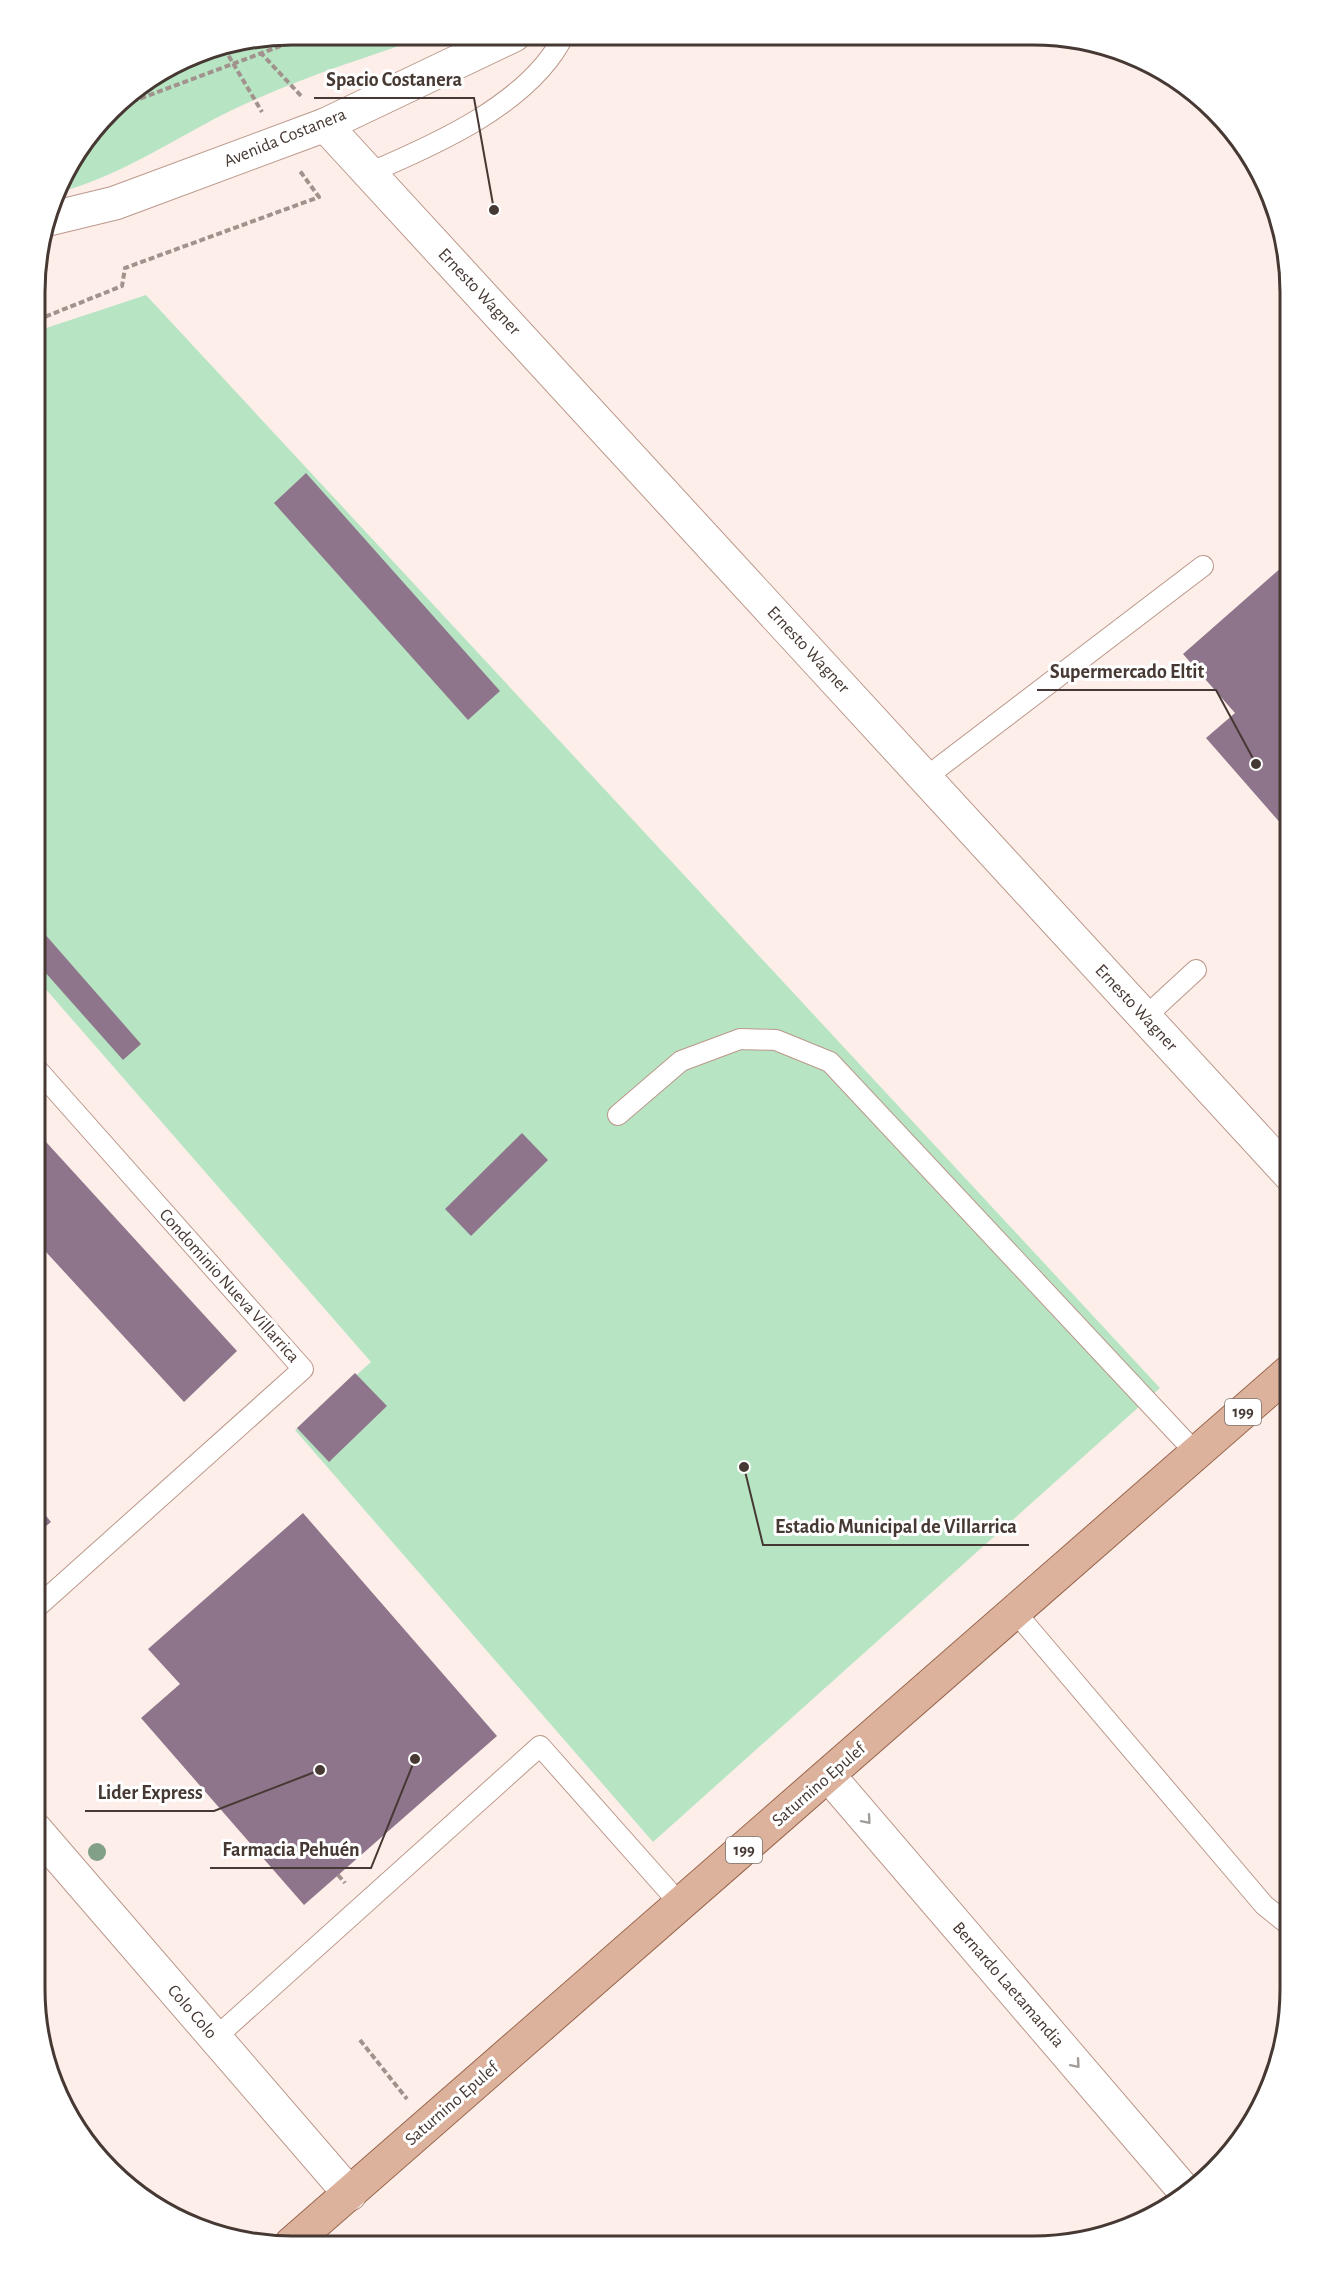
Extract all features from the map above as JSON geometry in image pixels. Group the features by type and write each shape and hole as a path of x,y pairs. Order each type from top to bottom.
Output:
{"main road":[{"name":"Saturnino Epulef","path":"300,2236 1016,1613 1195,1452 1280,1380"}],"street":[{"name":"Avenida Costanera","path":"57,217 115,203 325,125 493,45"},
{"name":"Ernesto Wagner","path":"325,125 1280,1164"},
{"name":"Bernardo Laetamandia","path":"829,1776 1181,2186"},
{"name":"Colo Colo","path":"45,1841 350,2194"}],"lane":[{"path":"369,173 439,141 500,104 538,72 557,45"},
{"path":"925,778 1203,566"},
{"path":"1145,1017 1196,970"},
{"path":"618,1115 681,1061 740,1039 776,1040 830,1062 1195,1452"},
{"name":"Condominio Nueva Villarrica","path":"45,1078 303,1369 45,1600"},
{"path":"1016,1613 1264,1905 1280,1918"},
{"path":"214,2038 540,1746 681,1905"}],"path":[{"path":"138,99 277,46"},
{"path":"260,52 291,84 325,125"},
{"path":"360,2040 428,2125"}],"green space":[{"path":"403,45 326,71 248,103 121,169 67,190 78,168 106,129 142,96 183,70 228,53 260,47"},
{"path":"146,295 1160,1388 653,1842 295,1430 371,1362 45,988 45,328"}],"building":[{"path":"306,473 500,691 468,720 274,503"},
{"path":"1280,569 1280,823 1206,738 1235,713 1183,654"},
{"path":"45,934 141,1044 123,1060 45,972"},
{"path":"522,1133 548,1160 471,1236 445,1209"},
{"path":"45,1141 237,1351 184,1402 45,1251"},
{"path":"355,1373 387,1406 329,1462 297,1428"},
{"path":"303,1513 497,1736 304,1905 141,1718 180,1684 148,1649"},
{"path":"45,1514 51,1522 45,1527"}],"place":[{"name":"Spacio Costanera","path":"494,210"},
{"name":"Supermercado Eltit","path":"1256,764"},
{"name":"Estadio Municipal de Villarrica","path":"744,1467"},
{"name":"Farmacia Pehuén","path":"415,1759"},
{"name":"Lider Express","path":"320,1770"}]}
